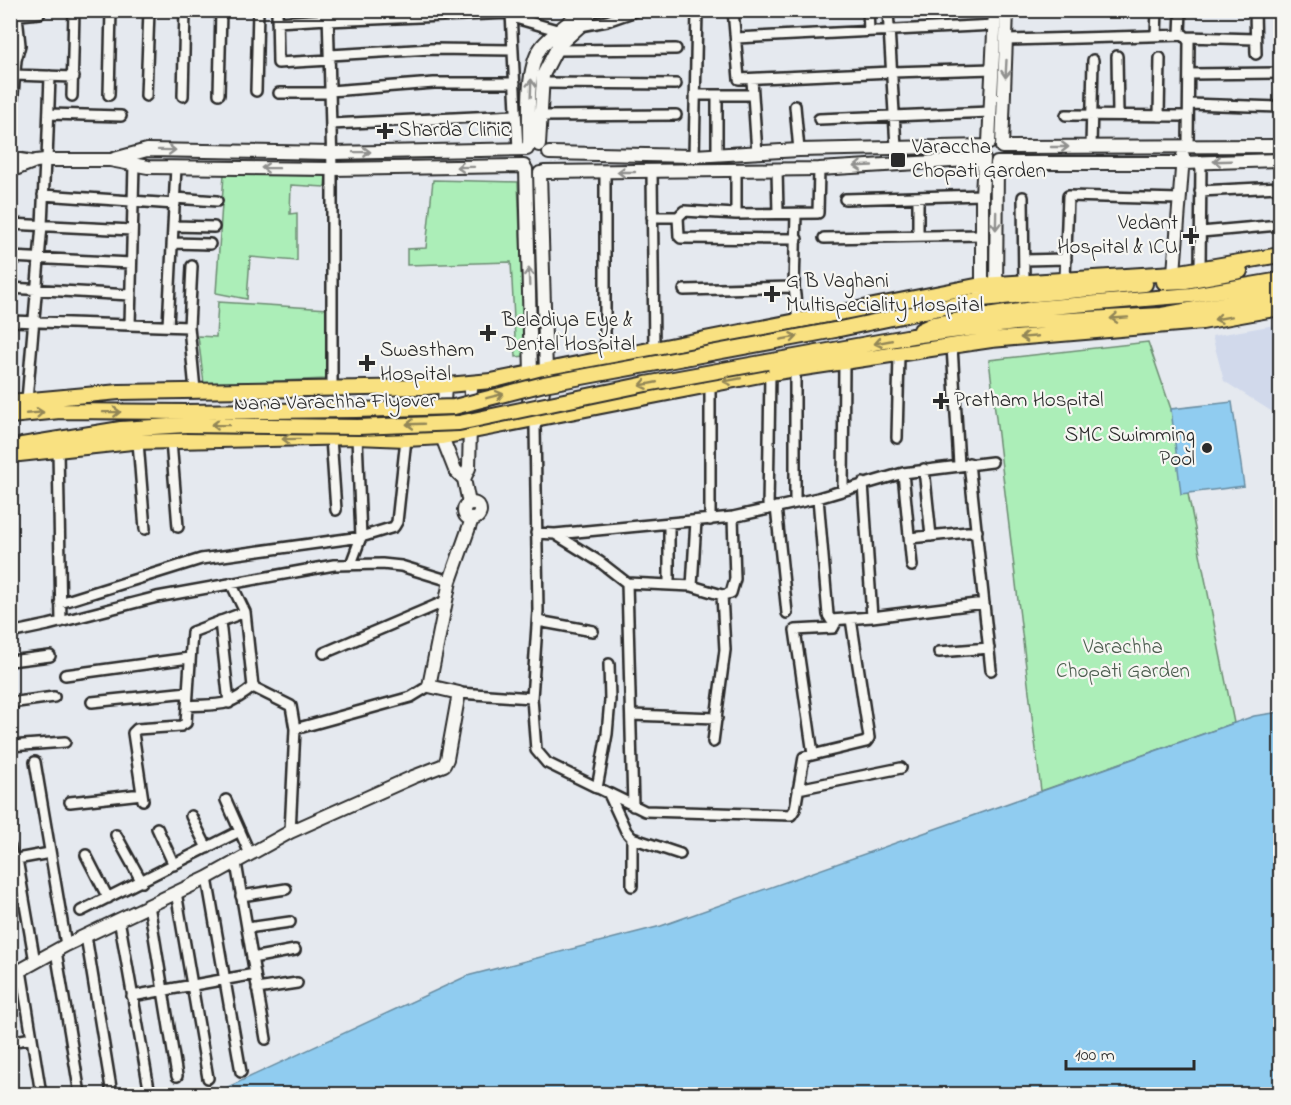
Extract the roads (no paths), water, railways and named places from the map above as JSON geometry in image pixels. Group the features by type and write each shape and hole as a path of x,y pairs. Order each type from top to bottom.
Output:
{"main road":[{"path":"988,291 1024,282 1174,273 1281,255"},
{"path":"10,402 119,392 332,389 471,384 546,372 871,306 988,291 1185,281 1281,264"},
{"path":"925,310 937,315 946,315 1003,305 1193,287 1281,272"},
{"path":"912,336 934,324 1039,308 1192,295 1281,280"},
{"name":"Nana Varachha Flyover","path":"17,446 186,418 454,407 544,384 835,330 925,310 988,291"},
{"path":"795,364 912,336 1015,322 1162,315 1281,294"},
{"path":"871,306 876,321"},
{"path":"795,364 844,363 991,340 1202,322 1281,308"},
{"name":"Nana Varachha Flyover","path":"10,416 60,411 164,412 186,418 358,427 459,423 646,384 795,364"},
{"path":"10,455 138,442 357,437 406,440 442,437 534,421 710,385 769,367"},
{"path":"119,392 164,412"},
{"path":"60,411 81,396"},
{"path":"98,445 122,429"},
{"path":"78,436 98,445"}],"street":[{"path":"72,96 74,10"},
{"path":"109,94 111,10"},
{"path":"146,96 148,10"},
{"path":"183,96 185,10"},
{"path":"219,94 221,10"},
{"path":"256,91 258,10"},
{"path":"277,10 278,63 431,49 513,50"},
{"path":"533,148 533,64 541,47 581,10"},
{"path":"592,10 556,50 543,75 541,116 533,148 522,157 525,167 531,374 537,479 538,621 532,698 536,750 547,763 633,806 651,812 787,816 795,809 803,758 866,742 869,738 851,619"},
{"path":"580,26 607,21 639,10"},
{"path":"694,156 697,10"},
{"path":"733,10 738,78 752,80 993,69"},
{"path":"868,10 869,31"},
{"path":"888,10 896,147"},
{"path":"988,291 981,235 984,159 982,152 987,144 990,112 995,10"},
{"path":"988,291 997,163 1004,155 1002,147 1007,10"},
{"path":"1156,35 1157,10"},
{"path":"1174,273 1189,104 1189,42 1183,36 1181,10"},
{"path":"1255,10 1256,54"},
{"path":"277,22 328,17 509,12 513,17 557,30"},
{"path":"10,128 15,60 20,45 14,16 40,13"},
{"path":"328,17 332,153 332,389"},
{"path":"513,17 516,115 533,148 550,163 542,173 546,372 534,421"},
{"path":"736,38 995,25"},
{"path":"1007,40 1156,35 1255,39"},
{"path":"556,50 676,49"},
{"path":"1117,56 1118,114"},
{"path":"1159,116 1160,58"},
{"path":"1091,147 1093,60"},
{"path":"1189,74 1281,74"},
{"path":"14,75 74,77"},
{"path":"27,400 42,225 43,160 49,114 50,76"},
{"path":"752,80 757,153"},
{"path":"279,93 331,92 434,83 515,84"},
{"path":"542,83 676,84"},
{"path":"695,95 753,95"},
{"path":"717,95 717,155"},
{"path":"1189,104 1281,107"},
{"path":"795,106 799,150"},
{"path":"819,119 990,112"},
{"path":"49,114 121,116"},
{"path":"331,124 516,115"},
{"path":"541,116 676,115"},
{"path":"1066,115 1188,116"},
{"path":"110,160 147,150 332,153 533,148 694,156 997,143 1002,147 1281,146"},
{"path":"10,157 43,160 110,160 176,167 332,169 525,167 533,174 819,169 984,159 990,163 1183,163 1281,160"},
{"path":"10,171 43,160"},
{"path":"1200,268 1201,162"},
{"path":"130,325 134,164"},
{"path":"168,326 176,167"},
{"path":"652,217 678,217 684,211 796,214 820,211 819,169"},
{"path":"777,170 778,213"},
{"path":"736,171 736,214"},
{"path":"605,172 605,360"},
{"path":"652,172 654,350"},
{"path":"1200,191 1281,187"},
{"path":"43,195 133,202 217,201"},
{"path":"845,199 982,195"},
{"path":"1065,279 1068,196 1180,199"},
{"path":"1023,197 1024,282"},
{"path":"918,198 918,236"},
{"path":"796,214 794,287 798,320"},
{"path":"678,217 681,238 797,238"},
{"path":"10,224 132,230"},
{"path":"1201,232 1281,225"},
{"path":"174,226 214,227"},
{"path":"824,237 981,235"},
{"path":"173,243 210,244"},
{"path":"10,257 131,263"},
{"path":"1024,260 1066,259"},
{"path":"192,266 189,327 195,390"},
{"path":"684,290 794,287"},
{"path":"10,288 130,295"},
{"path":"10,321 189,327"},
{"path":"952,346 964,464 977,531 991,670"},
{"path":"897,438 898,355"},
{"path":"843,489 844,363"},
{"path":"795,364 795,503"},
{"path":"769,367 772,508 787,613"},
{"path":"464,479 469,468 471,384"},
{"path":"710,385 711,520"},
{"path":"429,686 450,581 472,519 479,516 480,511 474,503 469,503 464,479 455,470 442,437 445,386"},
{"path":"351,564 362,537 357,437"},
{"path":"331,438 336,510"},
{"path":"60,603 201,558 362,537 396,525 406,440"},
{"path":"171,441 178,527"},
{"path":"138,442 146,529"},
{"path":"58,450 61,621"},
{"path":"536,532 555,534 733,517 818,498 903,473 992,462"},
{"path":"924,470 931,536"},
{"path":"903,473 912,566"},
{"path":"863,483 872,617"},
{"path":"818,498 828,615 831,620 984,603"},
{"path":"555,534 600,562 627,583 692,586 722,595 731,593 735,579 733,517"},
{"path":"692,586 696,520"},
{"path":"669,524 669,585"},
{"path":"910,538 977,531"},
{"path":"10,633 157,597 351,564 401,566 450,581"},
{"path":"231,583 245,612 253,687"},
{"path":"627,583 633,806"},
{"path":"713,742 725,650 722,595"},
{"path":"324,652 446,601"},
{"path":"70,802 142,797 134,733 137,729 184,725 187,720 192,633 245,612"},
{"path":"813,754 795,630 833,628 837,620"},
{"path":"220,621 229,703"},
{"path":"538,621 593,630"},
{"path":"939,652 988,648"},
{"path":"10,661 50,656"},
{"path":"65,675 189,658"},
{"path":"597,788 607,734 610,700 609,664"},
{"path":"295,729 411,697 429,686 459,693 532,698"},
{"path":"187,706 229,703 237,700 253,687"},
{"path":"253,687 290,705 295,729 290,832"},
{"path":"92,702 188,692"},
{"path":"41,1095 32,1038 16,973 119,919 207,878 290,832 444,765 459,693"},
{"path":"10,703 54,697"},
{"path":"631,715 717,718"},
{"path":"10,746 65,742"},
{"path":"35,762 50,853 80,1095"},
{"path":"798,789 901,768"},
{"path":"609,794 626,831 632,838 680,854"},
{"path":"226,800 250,854"},
{"path":"191,816 207,848"},
{"path":"157,828 174,865"},
{"path":"81,911 240,831"},
{"path":"116,835 141,882"},
{"path":"632,838 632,886"},
{"path":"10,847 35,962"},
{"path":"13,860 50,853"},
{"path":"86,855 108,898"},
{"path":"236,863 266,1039"},
{"path":"207,878 241,1072"},
{"path":"242,896 286,889"},
{"path":"176,892 208,1078"},
{"path":"149,906 177,1076"},
{"path":"119,919 150,1095"},
{"path":"247,928 290,922"},
{"path":"86,936 112,1095"},
{"path":"252,957 295,950"},
{"path":"132,996 255,974"},
{"path":"257,989 297,983"},
{"path":"10,1042 32,1038"}],"water":[{"name":"SMC Swimming Pool","path":"1232,402 1244,486 1181,494 1171,409"},
{"path":"1280,712 1280,1094 213,1094 467,976 661,926 1254,716"}],"place":[{"name":"Sharda Clinic","path":"385,131"},
{"name":"Varaccha Chopati Garden","path":"898,160"},
{"name":"Vedant Hospital & ICU","path":"1191,236"},
{"name":"G B Vaghani Multispeciality Hospital","path":"772,294"},
{"name":"Beladiya Eye & Dental Hospital","path":"488,333"},
{"name":"Swastham Hospital","path":"367,363"},
{"name":"Pratham Hospital","path":"941,401"},
{"name":"SMC Swimming Pool","path":"1207,448"}],"park label":[{"name":"Varachha Chopati Garden","path":"1123,660"}]}
